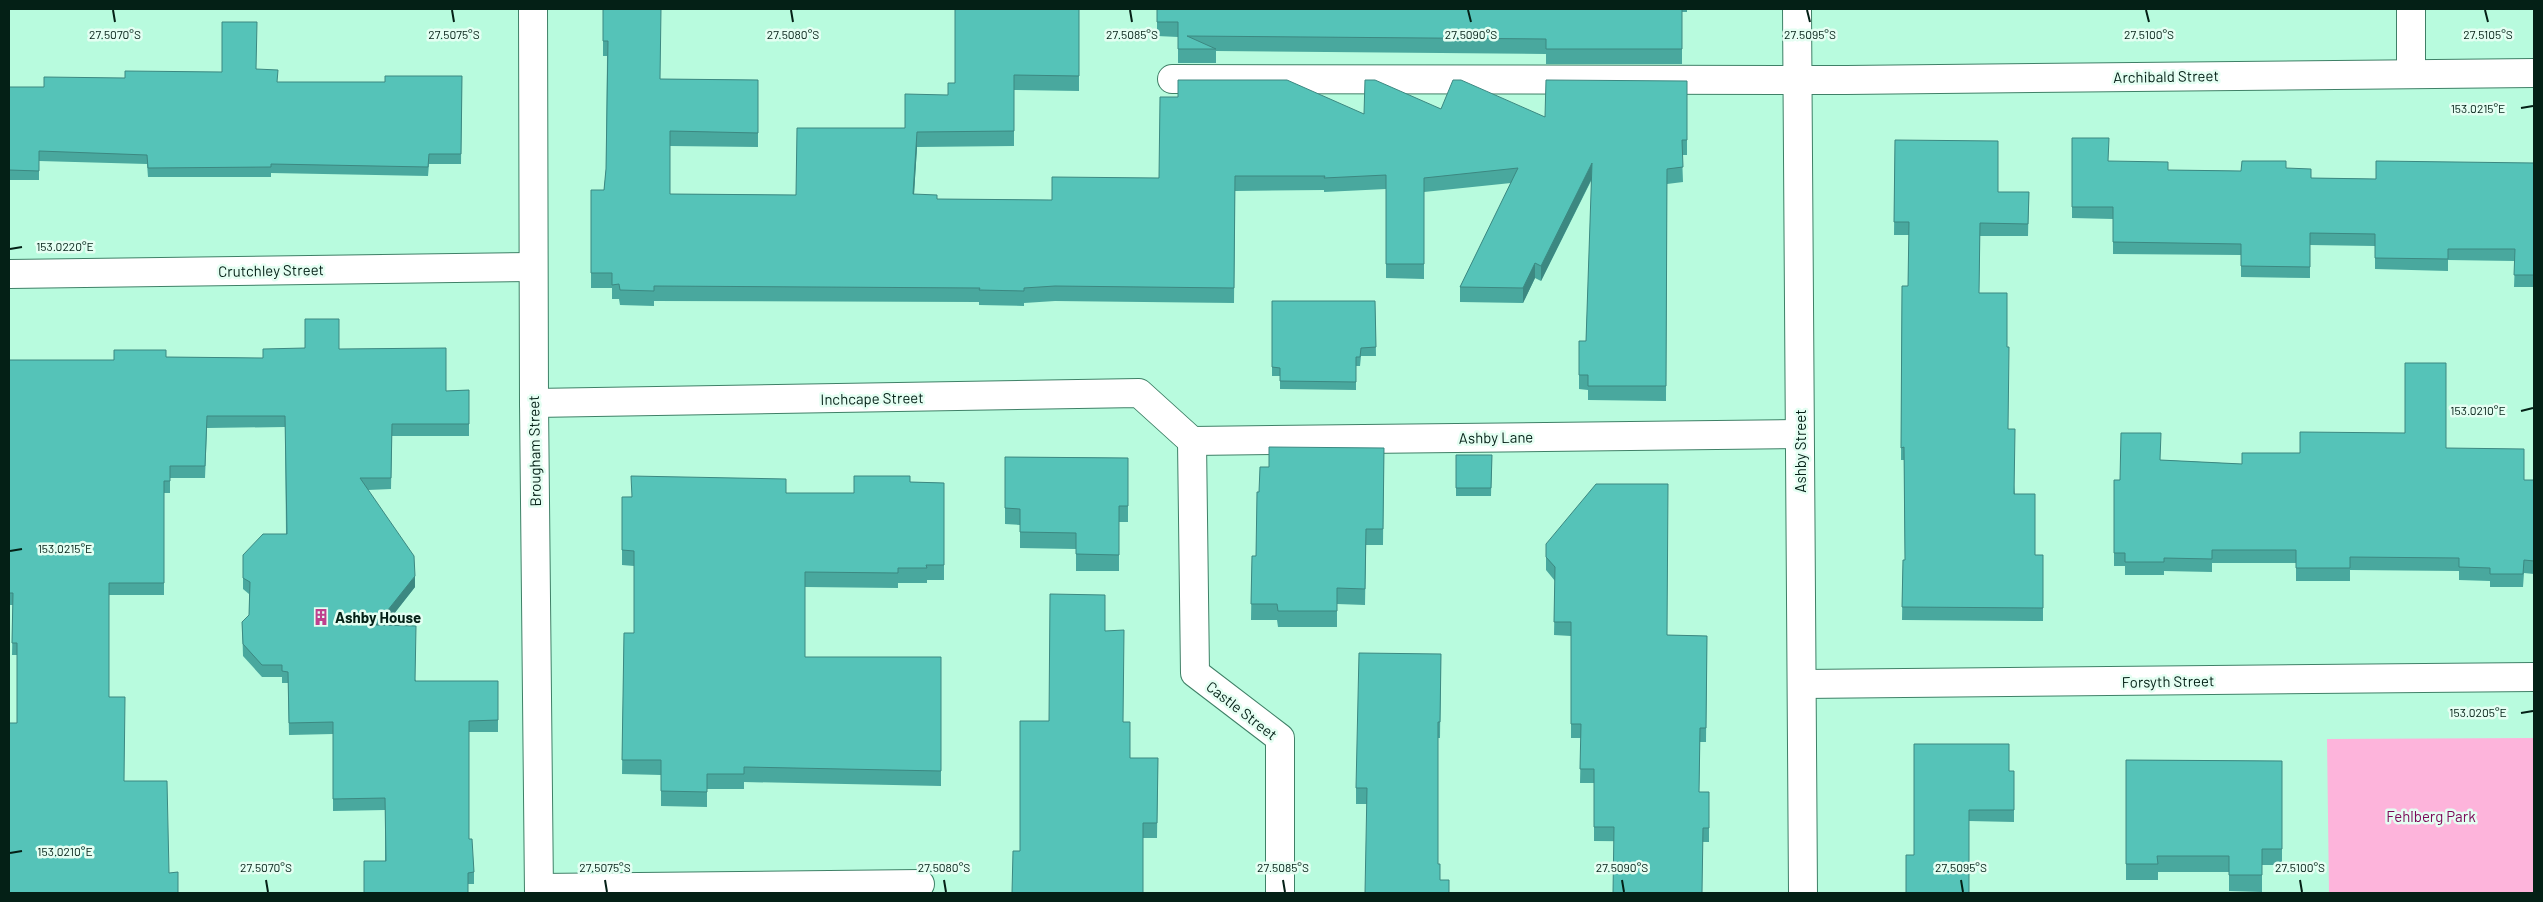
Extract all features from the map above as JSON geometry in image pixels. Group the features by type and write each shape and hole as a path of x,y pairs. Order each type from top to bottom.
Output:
{"street":[{"name":"Brougham Street","path":"533,9 534,403 539,890"},
{"name":"Ashby Street","path":"1796,9 1803,893"},
{"path":"2411,9 2411,74"},
{"name":"Archibald Street","path":"1172,79 1797,80 2534,73"},
{"name":"Crutchley Street","path":"9,274 534,267"},
{"name":"Inchcape Street","path":"534,403 1140,393 1192,441"},
{"name":"Ashby Lane","path":"1192,441 1800,434"},
{"name":"Castle Street","path":"1192,441 1195,673 1280,738 1280,893"},
{"name":"Forsyth Street","path":"1802,684 2534,677"},
{"path":"539,890 920,884"}],"green space":[{"name":"Fehlberg Park","path":"2534,738 2534,893 2329,893 2327,739"}],"building":[{"path":"603,9 661,9 660,79 758,80 758,133 670,131 670,194 796,195 797,128 905,128 905,94 948,95 948,83 955,83 955,9 1079,9 1079,76 1014,75 1014,131 917,132 913,194 937,195 937,199 1052,200 1052,177 1159,178 1160,97 1178,97 1178,80 1287,80 1364,114 1365,80 1375,80 1441,109 1453,80 1461,80 1545,117 1546,80 1687,81 1687,140 1682,140 1683,167 1667,169 1666,386 1588,386 1588,375 1579,375 1579,341 1586,341 1592,163 1541,266 1535,263 1523,288 1460,287 1518,168 1424,178 1424,264 1386,264 1386,175 1324,178 1325,176 1235,176 1234,288 1055,286 1024,288 1024,291 979,290 980,288 654,286 654,291 620,290 619,284 612,285 612,273 591,273 591,190 604,190 606,169 608,41 603,41"},
{"path":"1157,9 1682,9 1682,49 1546,49 1546,39 1187,36 1216,49 1178,49 1178,22 1157,22"},
{"path":"222,22 257,22 256,69 278,70 277,82 385,82 385,76 462,76 461,154 429,154 428,167 271,164 271,167 148,168 147,155 39,151 39,171 9,170 9,87 44,87 44,77 125,78 125,71 222,72"},
{"path":"2072,138 2109,138 2108,161 2168,162 2168,170 2241,171 2242,161 2286,161 2286,168 2311,169 2311,178 2376,179 2376,161 2534,163 2534,275 2514,275 2515,249 2448,249 2448,259 2375,258 2375,234 2310,233 2310,267 2241,266 2241,244 2113,242 2113,207 2072,207"},
{"path":"1895,140 1998,141 1998,192 2029,192 2028,224 1980,223 1979,293 2007,293 2007,347 2009,347 2008,429 2015,429 2014,494 2035,494 2035,555 2043,555 2043,608 1902,607 1903,560 1905,560 1904,447 1901,448 1902,286 1908,286 1909,222 1894,222"},
{"path":"1272,301 1375,301 1376,347 1361,348 1360,357 1356,357 1356,382 1280,381 1280,368 1272,367"},
{"path":"305,319 339,319 339,349 446,348 446,391 469,390 469,424 392,424 391,478 360,478 414,556 415,576 376,625 416,626 415,681 498,681 498,720 469,721 469,839 472,839 474,872 468,873 468,893 364,893 364,861 386,861 385,798 333,799 333,722 289,723 288,672 282,671 282,665 262,665 243,644 242,622 249,615 250,582 243,578 243,555 263,534 287,534 285,416 207,416 205,466 170,466 170,481 164,481 164,583 109,583 109,697 125,697 124,781 167,781 169,873 178,872 178,893 9,893 9,723 17,723 17,643 12,643 13,593 9,593 9,360 114,360 114,350 166,350 166,357 263,358 263,349 305,348"},
{"path":"2405,363 2446,363 2446,448 2524,449 2524,480 2534,480 2534,561 2524,560 2523,574 2490,574 2490,568 2459,567 2459,558 2350,557 2350,568 2296,568 2296,550 2212,550 2212,559 2164,558 2164,562 2125,562 2125,553 2114,553 2114,480 2120,480 2121,433 2161,433 2160,460 2242,464 2242,453 2300,453 2300,432 2405,433"},
{"path":"1269,447 1384,448 1383,529 1366,529 1365,589 1337,588 1337,611 1278,611 1277,604 1251,604 1252,556 1256,556 1257,492 1259,492 1260,467 1269,467"},
{"path":"1456,455 1492,455 1491,488 1456,488"},
{"path":"1005,457 1128,458 1128,506 1119,506 1119,555 1076,554 1076,533 1020,532 1020,509 1005,508"},
{"path":"631,476 786,479 786,493 854,493 854,476 910,476 910,482 944,483 944,565 926,565 927,568 898,568 898,573 805,572 805,657 941,657 941,771 744,767 744,774 707,774 707,792 661,791 661,760 622,760 624,633 634,633 634,551 622,550 622,497 632,497"},
{"path":"1596,484 1668,484 1667,635 1707,636 1706,728 1700,728 1699,792 1709,792 1709,828 1703,828 1702,893 1613,893 1614,827 1594,827 1594,769 1580,769 1581,724 1571,724 1571,622 1554,622 1555,567 1546,557 1546,544"},
{"path":"1050,594 1105,595 1105,631 1124,630 1123,722 1130,722 1130,758 1158,758 1157,823 1143,823 1143,893 1012,893 1013,851 1020,851 1020,721 1049,721"},
{"path":"1359,653 1441,654 1440,722 1438,722 1438,864 1440,864 1440,880 1449,880 1449,893 1365,893 1367,788 1356,788"},
{"path":"1914,744 2009,744 2009,771 2014,771 2014,810 1969,810 1969,893 1906,893 1906,855 1914,855"},
{"path":"2126,760 2282,761 2282,849 2262,849 2262,875 2229,875 2229,856 2157,856 2158,864 2126,864"}],"place":[{"name":"Ashby House","path":"321,617"}]}
